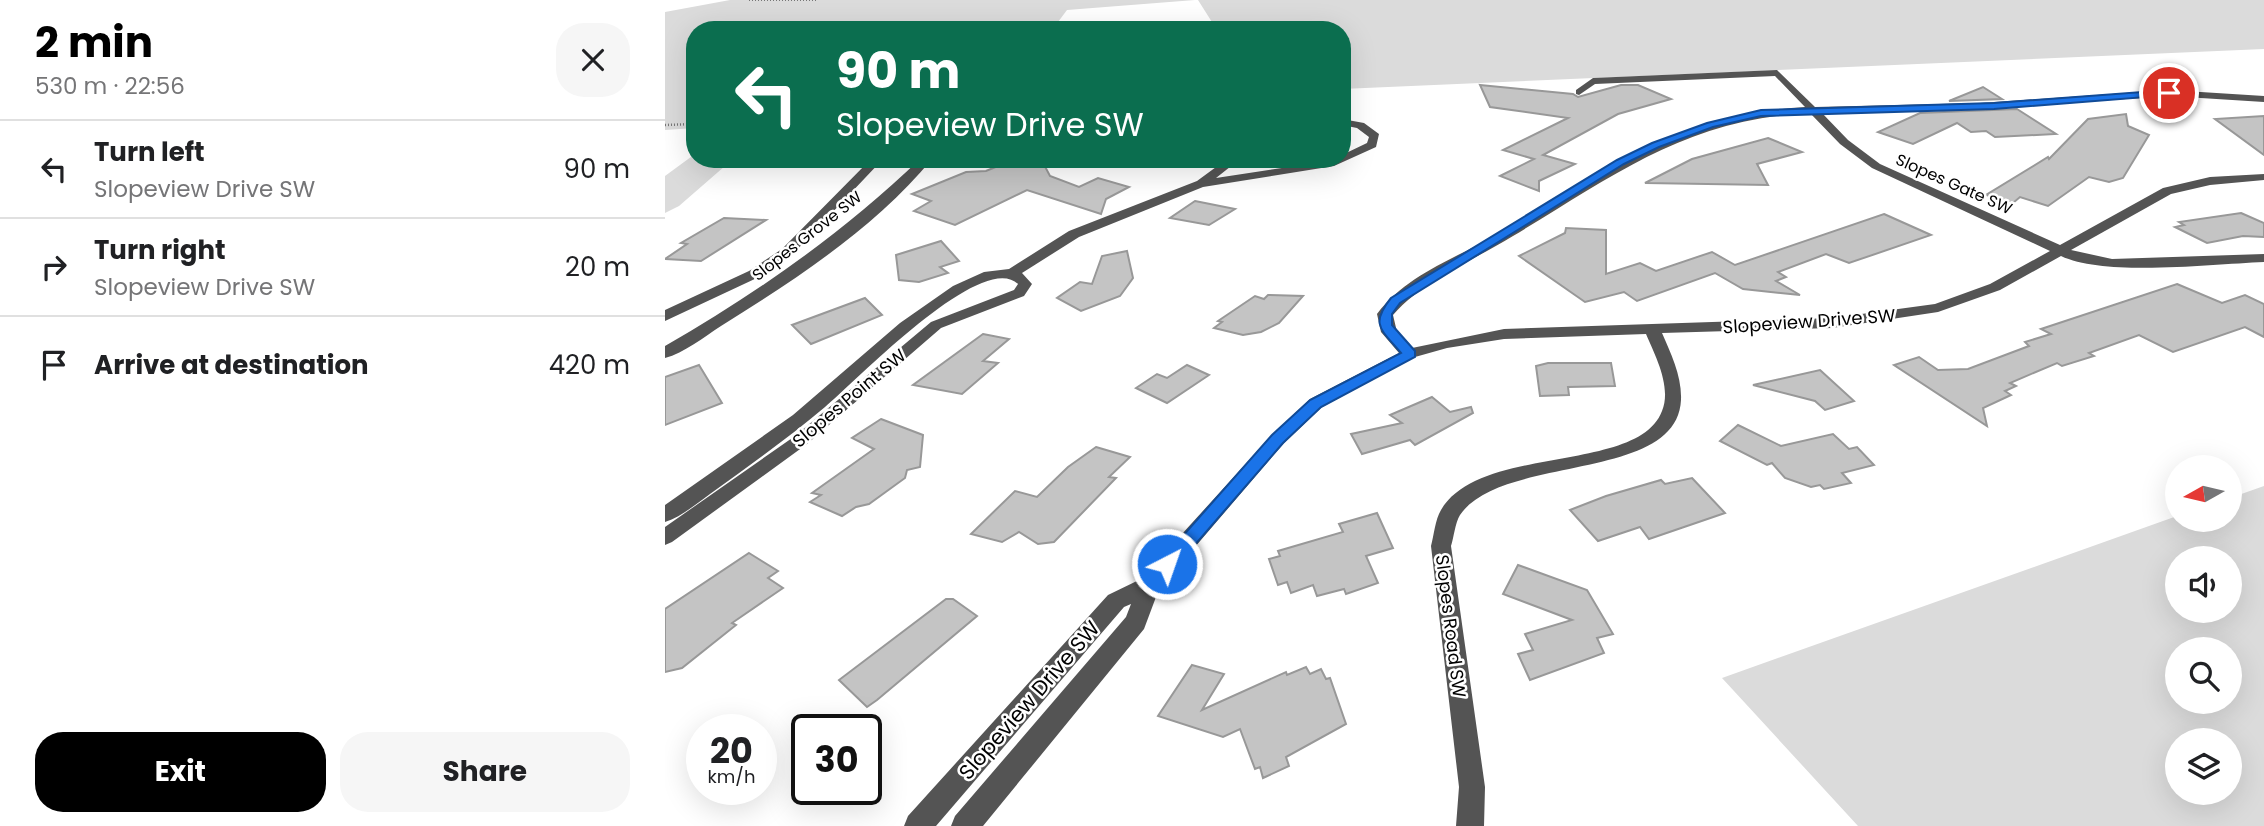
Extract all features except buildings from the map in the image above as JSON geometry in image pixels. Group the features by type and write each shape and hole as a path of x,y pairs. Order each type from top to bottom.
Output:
{"street":[{"name":"Slopes Gate SW","path":"1580,92 1593,81 1777,73 1810,110 1857,153 1894,176 2083,260 2112,263 2264,258"},
{"path":"1409,354 1391,336 1385,325 1385,314 1395,301 1420,283 1505,236 1620,162 1655,145 1743,116 1810,110 1994,106 2169,93 2264,99"},
{"name":"Slopes Point SW","path":"1351,125 1371,131 1375,136 1372,145 1351,155"},
{"name":"Slopes Grove SW","path":"665,316 754,274 779,258 870,168"},
{"name":"Slopes Grove SW","path":"665,353 808,262 917,168"},
{"name":"Slopes Point SW","path":"1201,184 1223,168"},
{"name":"Slopes Point SW","path":"665,515 790,426 941,300 977,279 1011,273 1074,234 1201,184 1312,168"},
{"name":"Slopeview Drive SW","path":"918,826 1116,601 1149,584 1277,439 1315,403 1409,354 1445,344 1504,334 1832,323 1938,308 1980,294 2167,191 2210,181 2264,177"},
{"name":"Slopes Point SW","path":"665,537 801,440 936,325 1019,293 1025,284 1011,273"},
{"name":"Slopes Road SW","path":"1470,826 1472,787 1441,546 1447,514 1454,504 1484,486 1542,467 1618,451 1644,441 1661,429 1671,413 1673,391 1667,365 1652,329"},
{"name":"Slopeview Drive SW","path":"965,826 1136,622 1149,584"}],"path":[{"path":"749,0 817,0"},
{"path":"665,125 686,124"}],"shaded area":[{"path":"730,0 1195,0 1067,10 1059,21 686,21 686,129 665,130 665,12"},
{"path":"1198,0 2264,0 2264,49 1351,89 1351,21 1211,21"},
{"path":"686,161 686,168 723,168 679,206 665,213 665,176"},
{"path":"2264,486 2264,826 1858,826 1722,678 2165,520 2165,532 2242,532 2242,494"}],"route":[{"path":"1167,564 1277,439 1315,403 1358,378 1409,354 1391,336 1385,325 1385,314 1395,301 1459,259 1505,236 1620,162 1655,145 1743,116 1780,111 1994,106 2169,93"}]}
